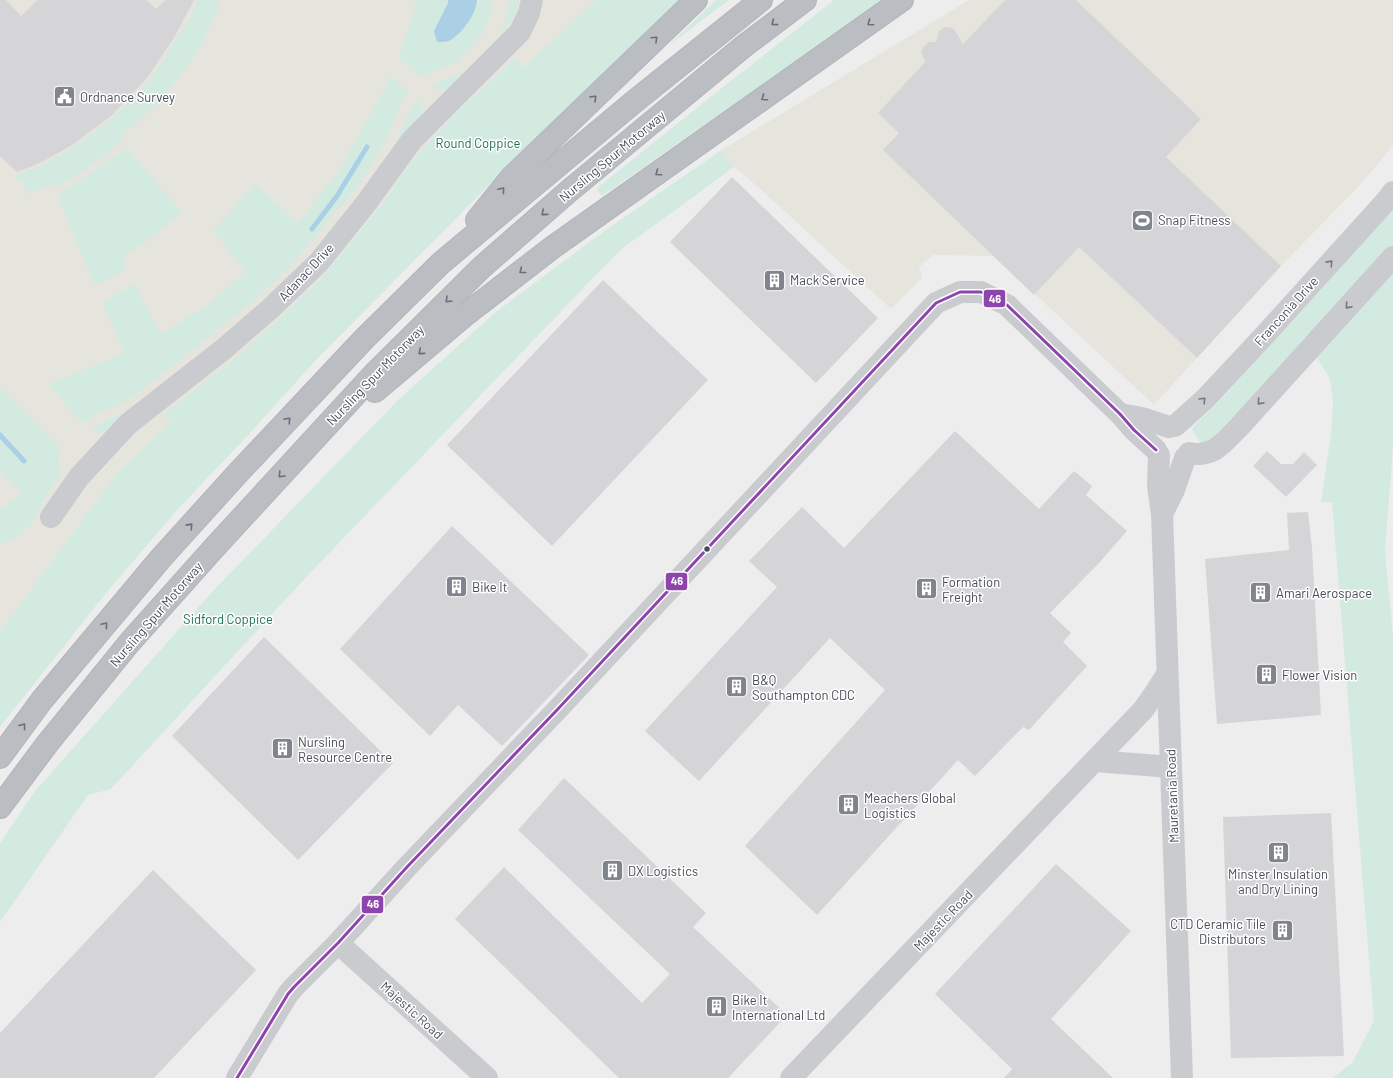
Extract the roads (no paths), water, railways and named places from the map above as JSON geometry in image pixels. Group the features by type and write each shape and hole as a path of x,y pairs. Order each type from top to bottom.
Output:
{"highway":[{"path":"441,263 512,178 696,0"},
{"path":"0,757 42,700 161,558 237,474 364,339 441,263 635,100 760,0"},
{"name":"Nursling Spur Motorway","path":"0,807 47,744 130,642 208,554 376,372 482,266 575,186 732,56 805,0"},
{"path":"303,452 465,315 553,247 902,0"}],"street":[{"name":"Adanac Drive","path":"51,517 78,477 128,424 225,348 271,308 319,262 364,206 412,140 520,32 529,14 532,0"},
{"name":"Franconia Drive","path":"1172,427 1205,399 1263,337 1393,192"},
{"path":"237,1078 288,994 338,943 407,867 571,695 936,303 960,292 981,292 1007,305 1120,414 1134,430 1158,452 1163,459 1174,462 1187,455 1207,454 1218,447 1240,426 1393,257"},
{"path":"1120,414 1142,418 1186,431 1189,436 1191,447 1187,455"},
{"path":"1158,452 1156,438 1159,433 1172,427"},
{"name":"Mauretania Road","path":"1158,452 1158,486 1162,514 1182,1078"},
{"name":"Mauretania Road","path":"1162,514 1174,490 1187,455"},
{"name":"Majestic Road","path":"791,1078 1143,710 1167,674"},
{"path":"1094,761 1171,768"},
{"name":"Majestic Road","path":"338,943 487,1078"}],"water":[{"path":"448,0 477,0 469,22 461,32 449,41 437,42 434,31 448,3"}],"waterway":[{"path":"312,229 337,196 367,147"},
{"path":"0,435 24,461"}],"place":[{"name":"Ordnance Survey","path":"65,97"},
{"name":"Snap Fitness","path":"1142,220"},
{"name":"Mack Service","path":"774,280"},
{"name":"Bike It","path":"457,587"},
{"name":"Formation Freight","path":"926,589"},
{"name":"Amari Aerospace","path":"1261,593"},
{"name":"Flower Vision","path":"1266,675"},
{"name":"B&Q Southampton CDC","path":"736,687"},
{"name":"Nursling Resource Centre","path":"282,749"},
{"name":"Meachers Global Logistics","path":"849,805"},
{"name":"Minster Insulation and Dry Lining","path":"1278,852"},
{"name":"DX Logistics","path":"612,871"},
{"name":"CTD Ceramic Tile Distributors","path":"1282,931"},
{"name":"Bike It International Ltd","path":"717,1007"}],"park label":[{"name":"Round Coppice","path":"478,143"},
{"name":"Sidford Coppice","path":"228,619"}]}
